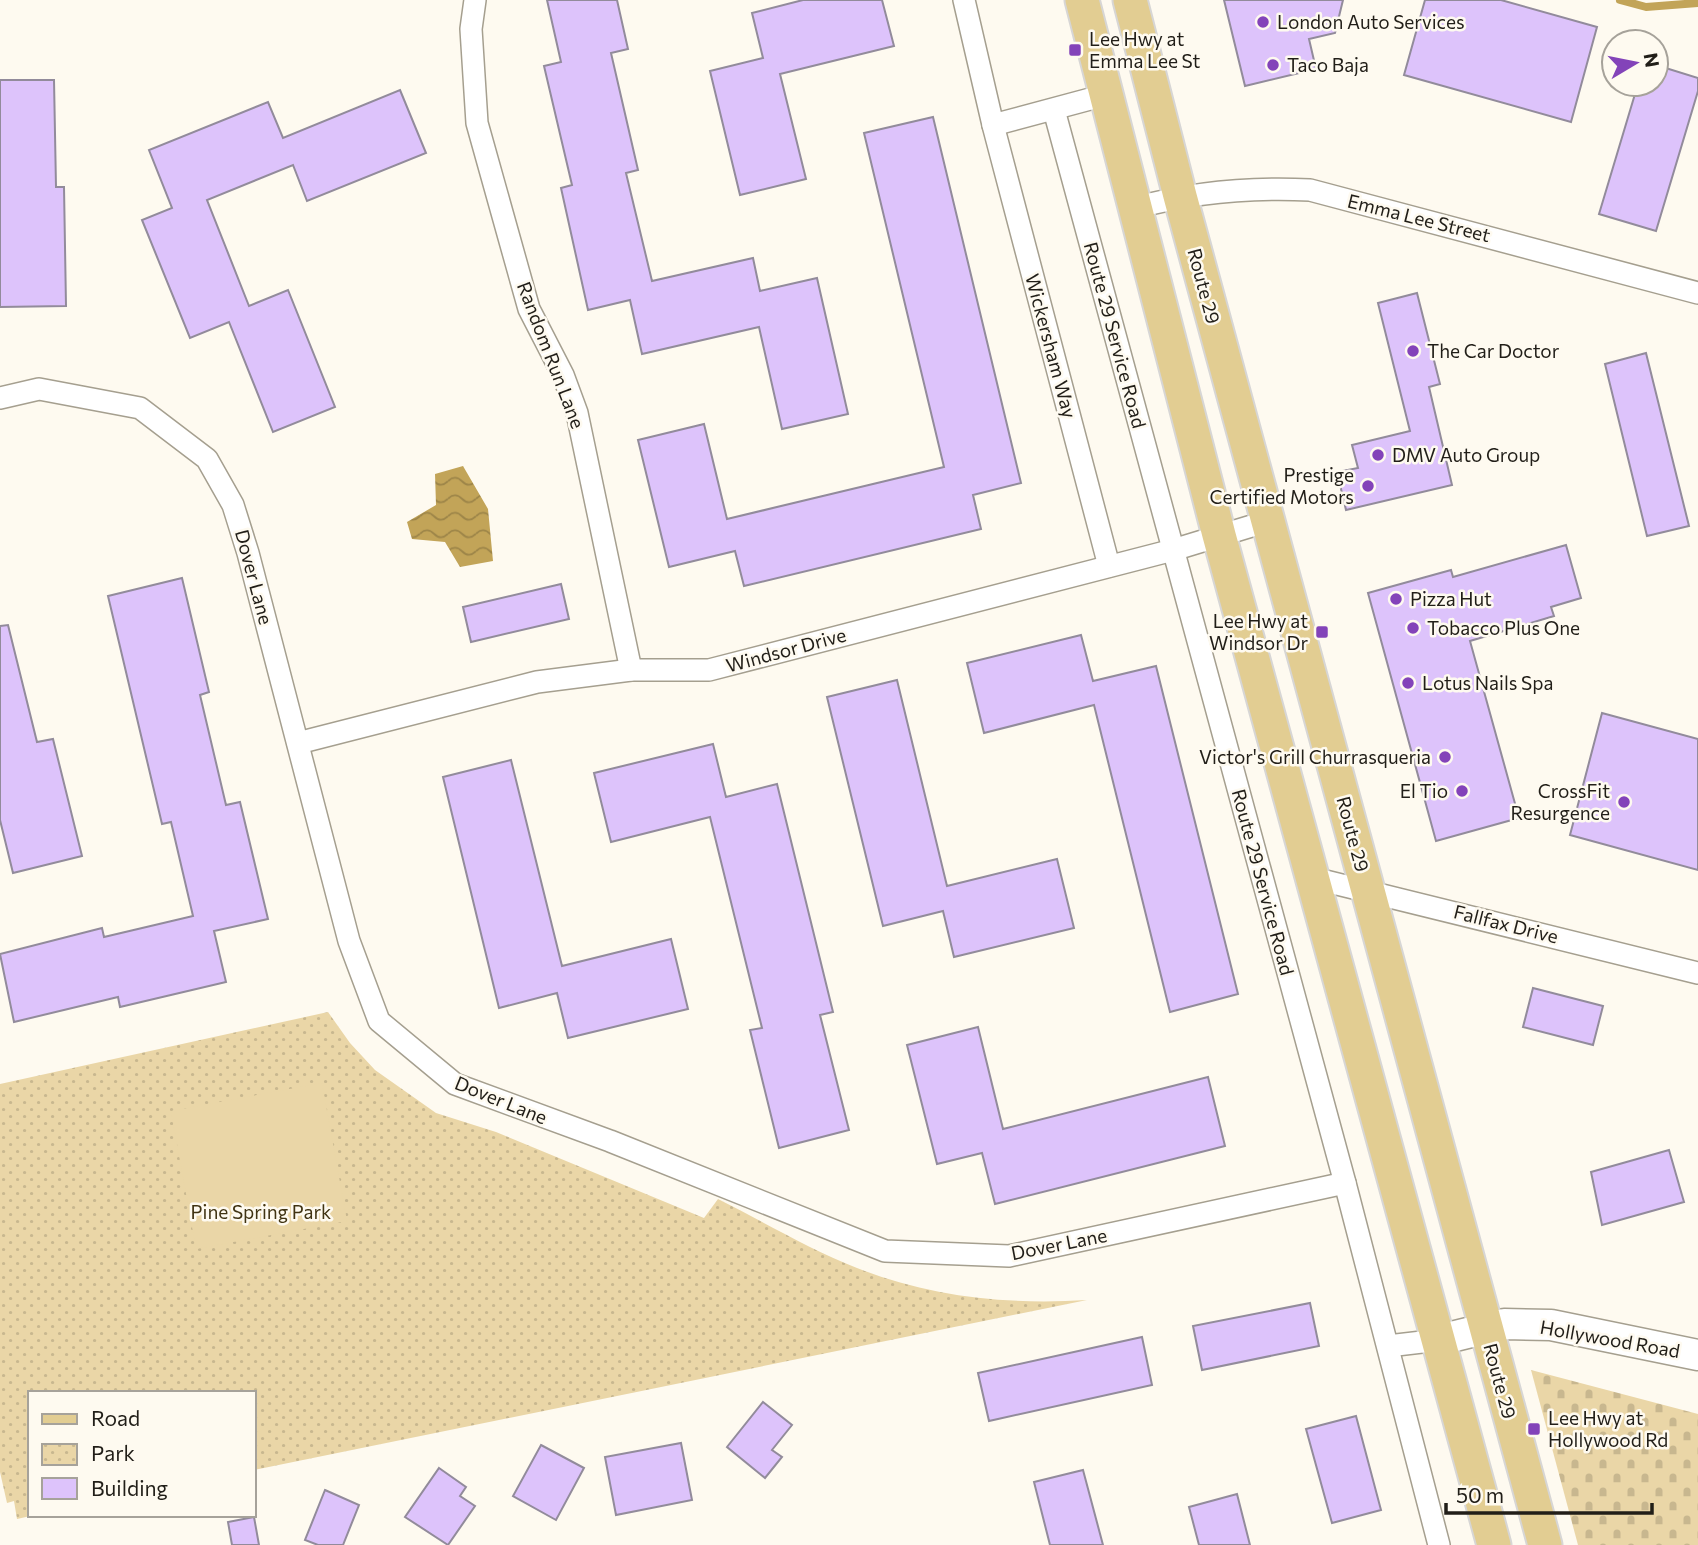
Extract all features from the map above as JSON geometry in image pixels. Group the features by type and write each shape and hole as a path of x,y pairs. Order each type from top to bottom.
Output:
{"main road":[{"path":"1082,0 1219,536 1494,1545"},
{"name":"Route 29","path":"1130,0 1180,195 1545,1545"}],"street":[{"name":"Random Run Lane","path":"475,0 471,29 477,123 529,309 563,375 577,413 631,670"},
{"name":"Wickersham Way","path":"964,0 993,125 1109,566"},
{"path":"993,125 1105,95"},
{"name":"Route 29 Service Road","path":"1054,110 1345,1183 1440,1545"},
{"name":"Emma Lee Street","path":"1135,208 1180,195 1269,188 1310,190 1698,293"},
{"name":"Dover Lane","path":"0,398 39,389 140,408 208,459 233,505 349,942 379,1021 455,1084 610,1141 885,1251 1009,1256 1345,1183"},
{"name":"Windsor Drive","path":"298,743 537,682 631,670 709,670 1173,550 1268,521"},
{"name":"Fallfax Drive","path":"1314,878 1698,973"},
{"name":"Hollywood Road","path":"1439,1340 1504,1324 1551,1325 1698,1355"},
{"path":"1388,1346 1439,1340"}],"green space":[{"name":"Pine Spring Park","path":"328,1012 350,1043 375,1070 436,1113 496,1132 704,1218 718,1199 839,1261 885,1278 941,1292 999,1300 1087,1300 256,1470 256,1391 28,1391 28,1517 17,1519 14,1501 7,1503 0,1472 0,1084"},
{"path":"322,1083 347,1221 196,1249 171,1111"},
{"path":"1531,1370 1698,1414 1698,1545 1578,1545"}],"water":[{"path":"463,466 488,509 493,561 460,567 445,542 412,539 407,522 436,505 435,474"}],"building":[{"path":"547,0 617,0 628,49 611,53 638,170 626,173 652,281 753,258 760,291 817,278 848,414 782,429 759,327 642,354 630,300 588,310 561,188 572,185 544,66 561,62"},
{"path":"803,0 882,0 894,46 780,74 806,179 740,195 710,71 763,58 752,13"},
{"path":"1224,0 1343,0 1335,33 1309,39 1316,69 1245,86"},
{"path":"1425,0 1501,0 1597,27 1571,122 1404,75"},
{"path":"1670,69 1698,78 1698,91 1656,231 1599,214 1634,98 1670,98"},
{"path":"0,80 54,80 56,187 64,187 66,306 0,307"},
{"path":"400,90 426,153 307,201 293,165 207,200 249,306 288,290 335,407 273,432 229,322 190,338 142,220 172,208 149,150 268,102 283,138"},
{"path":"933,117 1021,483 973,495 981,529 744,586 735,551 669,567 638,440 704,424 727,519 944,467 864,133"},
{"path":"1417,293 1440,384 1429,387 1452,485 1346,510 1337,472 1358,468 1352,445 1410,431 1378,303"},
{"path":"1646,353 1689,526 1647,536 1605,364"},
{"path":"1566,545 1581,598 1551,607 1554,616 1470,641 1519,818 1436,841 1368,593 1451,570 1453,577"},
{"path":"182,578 209,692 200,695 226,805 240,802 268,919 214,931 226,982 120,1007 118,997 14,1022 0,954 102,928 104,937 193,916 171,822 162,824 108,596"},
{"path":"561,584 569,619 471,642 463,607"},
{"path":"8,625 37,742 53,739 82,856 13,873 0,820 0,626"},
{"path":"1081,635 1093,681 1156,666 1238,994 1170,1012 1094,705 984,733 967,663"},
{"path":"897,680 947,886 1057,859 1074,928 954,957 943,911 883,926 827,697"},
{"path":"1602,713 1698,739 1698,870 1570,835"},
{"path":"713,744 726,797 777,784 833,1012 820,1015 849,1130 779,1148 750,1030 762,1028 710,817 611,842 594,773"},
{"path":"511,760 562,966 671,939 688,1009 568,1038 557,993 499,1008 443,777"},
{"path":"1533,988 1603,1006 1593,1045 1523,1027"},
{"path":"978,1027 1003,1129 1208,1077 1225,1146 995,1204 982,1153 937,1164 907,1045"},
{"path":"1669,1150 1684,1202 1602,1225 1591,1172"},
{"path":"1310,1303 1319,1346 1202,1370 1193,1326"},
{"path":"1142,1337 1152,1385 989,1421 978,1373"},
{"path":"763,1402 792,1425 772,1450 782,1457 765,1478 727,1447"},
{"path":"1356,1416 1381,1510 1332,1523 1306,1429"},
{"path":"681,1443 692,1500 616,1515 605,1457"},
{"path":"541,1445 584,1468 556,1520 513,1496"},
{"path":"439,1468 466,1487 460,1496 475,1506 448,1545 405,1517"},
{"path":"1083,1470 1103,1545 1050,1545 1034,1482"},
{"path":"325,1490 359,1505 343,1545 318,1545 305,1540"},
{"path":"1237,1494 1250,1545 1199,1545 1189,1507"},
{"path":"254,1517 259,1545 232,1545 228,1522"}],"waterway":[{"path":"1620,0 1646,7 1698,3"}],"place":[{"name":"London Auto Services","path":"1263,22"},
{"name":"Lee Hwy at Emma Lee St","path":"1075,50"},
{"name":"Taco Baja","path":"1273,65"},
{"name":"The Car Doctor","path":"1413,351"},
{"name":"DMV Auto Group","path":"1378,455"},
{"name":"Prestige Certified Motors","path":"1368,486"},
{"name":"Pizza Hut","path":"1396,599"},
{"name":"Tobacco Plus One","path":"1413,628"},
{"name":"Lee Hwy at Windsor Dr","path":"1322,632"},
{"name":"Lotus Nails Spa","path":"1408,683"},
{"name":"Victor's Grill Churrasqueria","path":"1445,757"},
{"name":"El Tio","path":"1462,791"},
{"name":"CrossFit Resurgence","path":"1624,802"},
{"name":"Lee Hwy at Hollywood Rd","path":"1534,1429"}]}
